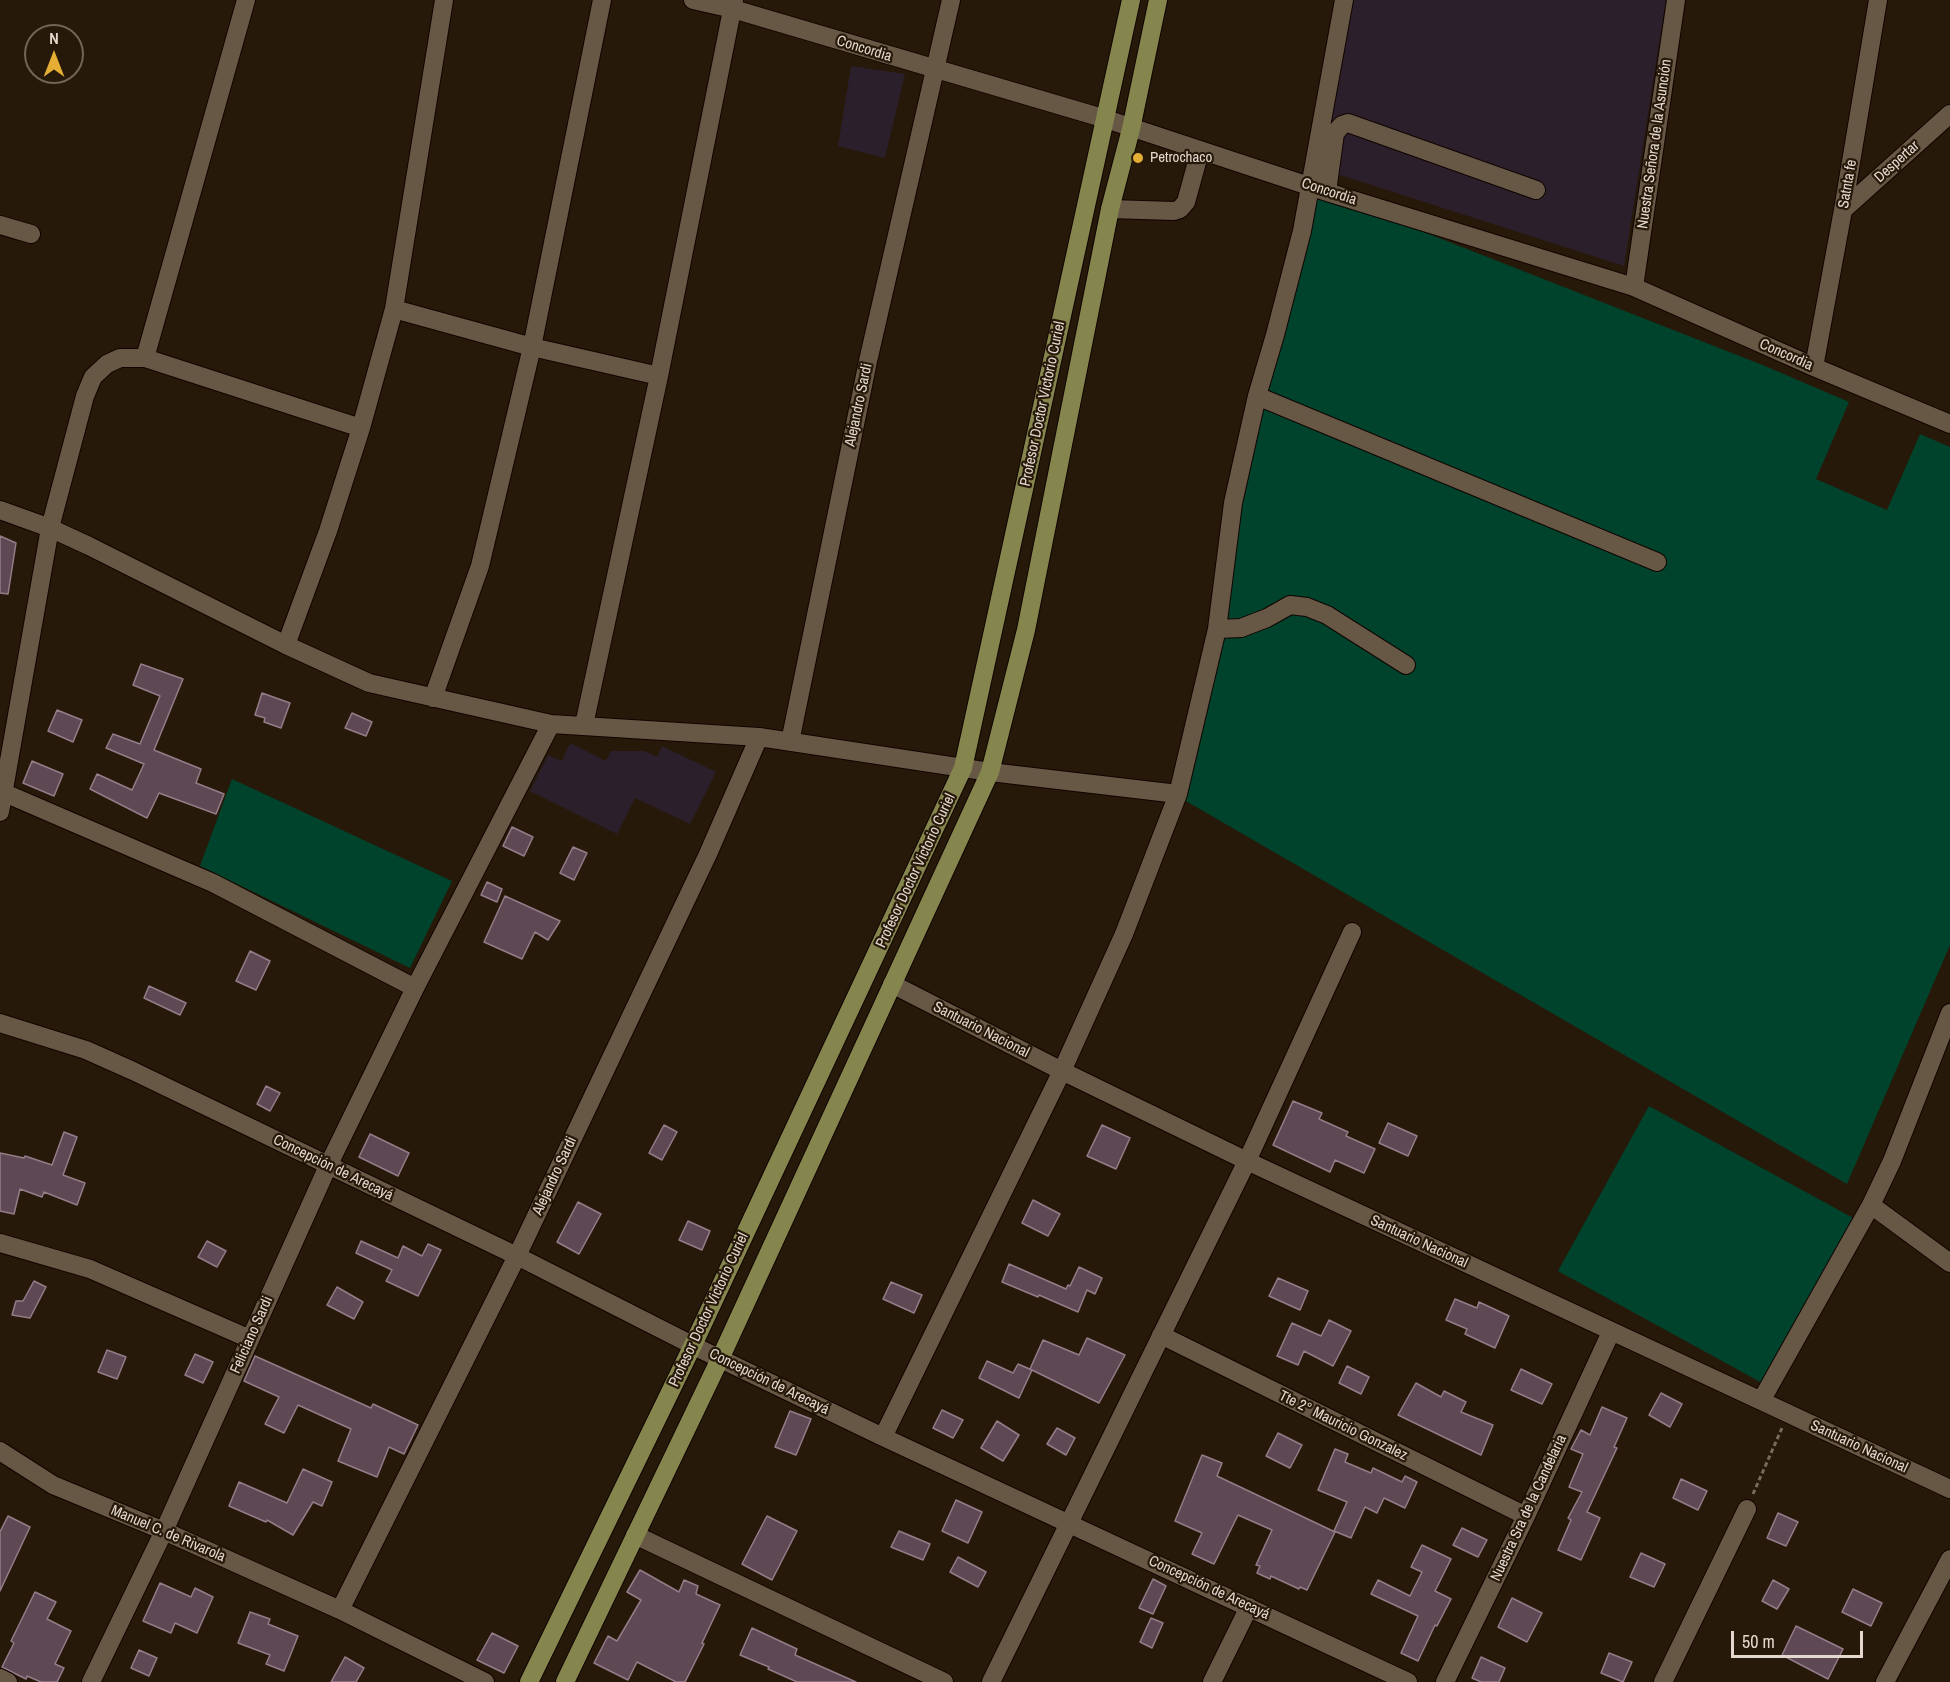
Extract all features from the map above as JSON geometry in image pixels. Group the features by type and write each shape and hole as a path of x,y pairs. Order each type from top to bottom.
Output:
{"main road":[{"name":"Profesor Doctor Victorio Curiel","path":"529,1682 693,1345 963,768 1131,0"},
{"name":"Profesor Doctor Victorio Curiel","path":"565,1682 720,1359 990,772 1026,630 1110,209 1131,129 1158,0"}],"street":[{"path":"145,358 246,0"},
{"path":"286,645 328,531 361,428 394,309 444,0"},
{"path":"433,698 480,566 532,347 602,0"},
{"name":"Concordia","path":"693,0 734,5 936,70 1106,119 1309,186 1634,287 1814,367 1950,424"},
{"name":"Alejandro Sardi","path":"790,742 868,361 951,0"},
{"path":"883,1437 1062,1071 1124,934 1178,794 1217,629 1229,521 1257,396 1302,231 1344,0"},
{"name":"Nuestra Señora de la Asunción","path":"1634,287 1676,0"},
{"name":"Satnta fe","path":"1814,367 1844,210 1878,0"},
{"path":"584,725 659,376 734,5"},
{"name":"Despertar","path":"1844,210 1950,114"},
{"path":"1328,192 1335,134 1342,125 1348,123 1536,190"},
{"path":"1110,209 1174,211 1180,209 1186,202 1200,151"},
{"path":"0,225 31,234"},
{"path":"394,309 532,347 659,376"},
{"path":"0,812 50,528 85,396 93,377 107,364 120,358 145,358 361,428"},
{"path":"1257,396 1657,562"},
{"path":"0,510 50,528 126,563 180,593 369,683 551,724 759,738 990,772 1178,794"},
{"path":"1217,629 1241,628 1267,618 1290,605 1307,607 1327,615 1406,665"},
{"name":"Feliciano Sardi","path":"91,1682 164,1531 328,1166 415,988 551,724"},
{"name":"Alejandro Sardi","path":"340,1610 517,1256 703,864 759,738"},
{"path":"2,791 213,883 415,988"},
{"path":"991,1682 1248,1161 1352,932"},
{"name":"Santuario Nacional","path":"892,984 1062,1071 1248,1161 1950,1489"},
{"path":"1761,1401 1871,1205 1892,1161 1950,1013"},
{"name":"Concepción de Arecayá","path":"0,1023 86,1050 133,1071 517,1256 720,1359 1408,1682"},
{"path":"1871,1205 1950,1263"},
{"path":"0,1243 90,1269 250,1339"},
{"name":"Nuestra Sra de la Candelaria","path":"1445,1682 1526,1516 1611,1332"},
{"name":"Tte 2° Mauricio Gonzalez","path":"1161,1335 1526,1516"},
{"name":"Manuel C. de Rivarola","path":"0,1451 53,1485 164,1531 340,1610 485,1682"},
{"path":"1663,1682 1747,1509"},
{"path":"635,1535 944,1682"},
{"path":"1885,1682 1950,1559"},
{"path":"1212,1682 1249,1606"},
{"path":"0,1678 8,1682"}],"path":[{"path":"1747,1509 1788,1414"}],"shaded area":[{"path":"1344,0 1666,0 1624,266 1309,165"},
{"path":"851,66 905,74 885,158 838,146"},
{"path":"570,743 606,761 611,751 645,751 657,757 662,746 716,772 690,824 635,798 617,834 530,791 548,755 562,761"}],"green space":[{"path":"1304,185 1765,366 1849,402 1816,479 1887,510 1920,434 1950,447 1950,945 1847,1184 1179,797"},
{"path":"232,779 452,881 410,968 200,866"},
{"path":"1649,1106 1855,1219 1764,1384 1558,1271"}],"building":[{"path":"0,536 16,543 8,594 0,593"},
{"path":"141,664 183,679 154,750 201,769 196,783 224,794 216,814 159,793 147,818 90,789 97,774 132,790 144,764 106,748 113,734 140,744 160,696 133,685"},
{"path":"262,693 290,703 281,728 264,722 265,718 255,715"},
{"path":"57,710 82,720 73,742 48,731"},
{"path":"352,713 372,722 366,736 345,728"},
{"path":"32,761 63,774 54,796 23,783"},
{"path":"512,827 533,837 524,856 503,846"},
{"path":"573,847 587,853 574,880 560,873"},
{"path":"487,882 502,889 497,902 481,895"},
{"path":"505,896 560,921 548,940 535,932 522,959 484,942"},
{"path":"250,951 270,961 256,990 236,981"},
{"path":"149,986 186,1003 180,1015 144,998"},
{"path":"266,1086 280,1093 270,1111 257,1104"},
{"path":"1293,1101 1322,1113 1319,1119 1348,1132 1346,1136 1375,1149 1364,1173 1335,1160 1330,1172 1273,1145"},
{"path":"1388,1123 1417,1136 1408,1156 1379,1143"},
{"path":"664,1125 677,1132 662,1160 649,1153"},
{"path":"1102,1125 1130,1138 1116,1169 1087,1156"},
{"path":"64,1132 77,1137 63,1175 85,1183 77,1205 44,1192 42,1197 20,1189 14,1214 0,1211 0,1153 24,1158 25,1156 52,1165"},
{"path":"370,1134 409,1153 398,1176 359,1157"},
{"path":"1033,1200 1060,1214 1048,1236 1022,1223"},
{"path":"578,1202 601,1214 579,1254 557,1242"},
{"path":"688,1221 710,1231 702,1250 679,1240"},
{"path":"207,1241 226,1251 217,1267 198,1257"},
{"path":"361,1241 398,1258 403,1246 422,1256 428,1244 441,1250 418,1296 386,1281 392,1270 356,1253"},
{"path":"1009,1264 1066,1289 1068,1285 1070,1286 1079,1267 1102,1278 1095,1294 1087,1290 1078,1312 1002,1282"},
{"path":"1278,1278 1308,1291 1300,1310 1269,1296"},
{"path":"34,1281 46,1287 30,1318 12,1315 16,1301 23,1301"},
{"path":"891,1282 922,1295 914,1313 883,1299"},
{"path":"337,1287 363,1302 354,1319 327,1305"},
{"path":"1455,1299 1477,1308 1479,1302 1509,1316 1495,1348 1465,1334 1467,1329 1446,1320"},
{"path":"1329,1320 1351,1331 1333,1366 1304,1351 1298,1365 1277,1356 1292,1323 1321,1336"},
{"path":"1087,1338 1125,1355 1099,1403 1030,1369 1043,1340 1079,1355"},
{"path":"107,1350 126,1357 117,1379 98,1372"},
{"path":"195,1354 213,1362 203,1383 185,1375"},
{"path":"255,1356 371,1408 373,1404 418,1425 404,1454 389,1447 377,1477 338,1461 351,1429 298,1405 284,1433 265,1424 279,1397 244,1381"},
{"path":"987,1361 1013,1373 1018,1364 1032,1370 1019,1398 979,1378"},
{"path":"1347,1366 1369,1377 1361,1394 1339,1383"},
{"path":"1521,1369 1552,1384 1542,1404 1511,1390"},
{"path":"1416,1383 1441,1397 1444,1391 1466,1402 1461,1412 1493,1425 1481,1455 1398,1415"},
{"path":"1661,1393 1682,1404 1670,1427 1649,1415"},
{"path":"1602,1407 1627,1418 1614,1447 1617,1448 1587,1512 1600,1518 1581,1560 1558,1550 1571,1520 1568,1518 1582,1492 1569,1487 1583,1454 1571,1449 1581,1430 1590,1435"},
{"path":"942,1410 963,1420 953,1438 933,1428"},
{"path":"790,1411 811,1419 796,1455 775,1447"},
{"path":"997,1421 1019,1435 1003,1461 981,1448"},
{"path":"1057,1428 1075,1438 1066,1455 1047,1444"},
{"path":"1278,1433 1302,1445 1290,1468 1266,1456"},
{"path":"1335,1449 1348,1454 1345,1462 1371,1473 1373,1468 1402,1482 1405,1476 1417,1482 1405,1508 1384,1498 1377,1513 1365,1507 1351,1538 1334,1531 1347,1502 1318,1490"},
{"path":"1202,1455 1222,1463 1217,1476 1335,1532 1307,1590 1257,1573 1260,1566 1256,1565 1272,1530 1238,1515 1214,1564 1192,1554 1202,1533 1175,1521"},
{"path":"303,1469 332,1482 322,1506 313,1502 293,1535 267,1520 266,1522 229,1506 239,1482 287,1503"},
{"path":"1681,1479 1707,1491 1698,1510 1673,1498"},
{"path":"956,1500 982,1512 968,1543 942,1531"},
{"path":"1778,1513 1798,1522 1786,1546 1767,1538"},
{"path":"8,1516 30,1527 0,1591 0,1532"},
{"path":"767,1516 797,1531 772,1580 742,1564"},
{"path":"1462,1528 1487,1540 1478,1557 1453,1545"},
{"path":"899,1531 930,1544 923,1560 891,1547"},
{"path":"1422,1545 1451,1559 1435,1591 1451,1599 1437,1626 1435,1625 1418,1661 1401,1653 1418,1616 1371,1594 1378,1580 1410,1596 1422,1572 1411,1567"},
{"path":"1641,1553 1665,1564 1654,1587 1630,1577"},
{"path":"958,1557 986,1572 978,1587 950,1572"},
{"path":"640,1570 679,1592 684,1580 698,1586 696,1594 720,1605 685,1682 676,1682 637,1662 628,1680 594,1663 608,1636 617,1641 641,1600 627,1592"},
{"path":"1153,1579 1166,1586 1153,1614 1139,1608"},
{"path":"1773,1580 1789,1589 1777,1609 1762,1601"},
{"path":"160,1583 191,1597 195,1588 213,1597 197,1633 175,1623 171,1633 143,1621"},
{"path":"1853,1589 1882,1603 1871,1626 1842,1612"},
{"path":"35,1592 56,1602 47,1619 71,1631 55,1664 64,1668 57,1682 41,1682 27,1676 26,1679 2,1667 14,1643 11,1641"},
{"path":"1512,1598 1542,1613 1527,1642 1498,1627"},
{"path":"250,1612 270,1619 268,1624 298,1636 284,1671 266,1664 270,1655 238,1643"},
{"path":"1151,1618 1163,1623 1152,1648 1140,1642"},
{"path":"1796,1626 1843,1649 1828,1679 1782,1655"},
{"path":"752,1628 797,1649 795,1655 856,1682 797,1682 740,1655"},
{"path":"492,1633 518,1646 504,1673 477,1660"},
{"path":"139,1650 157,1658 149,1676 131,1668"},
{"path":"1609,1653 1632,1662 1623,1682 1601,1673"},
{"path":"345,1657 364,1668 356,1682 331,1682"},
{"path":"1481,1657 1505,1668 1499,1682 1481,1682 1472,1678"}],"place":[{"name":"Petrochaco","path":"1138,158"}]}
